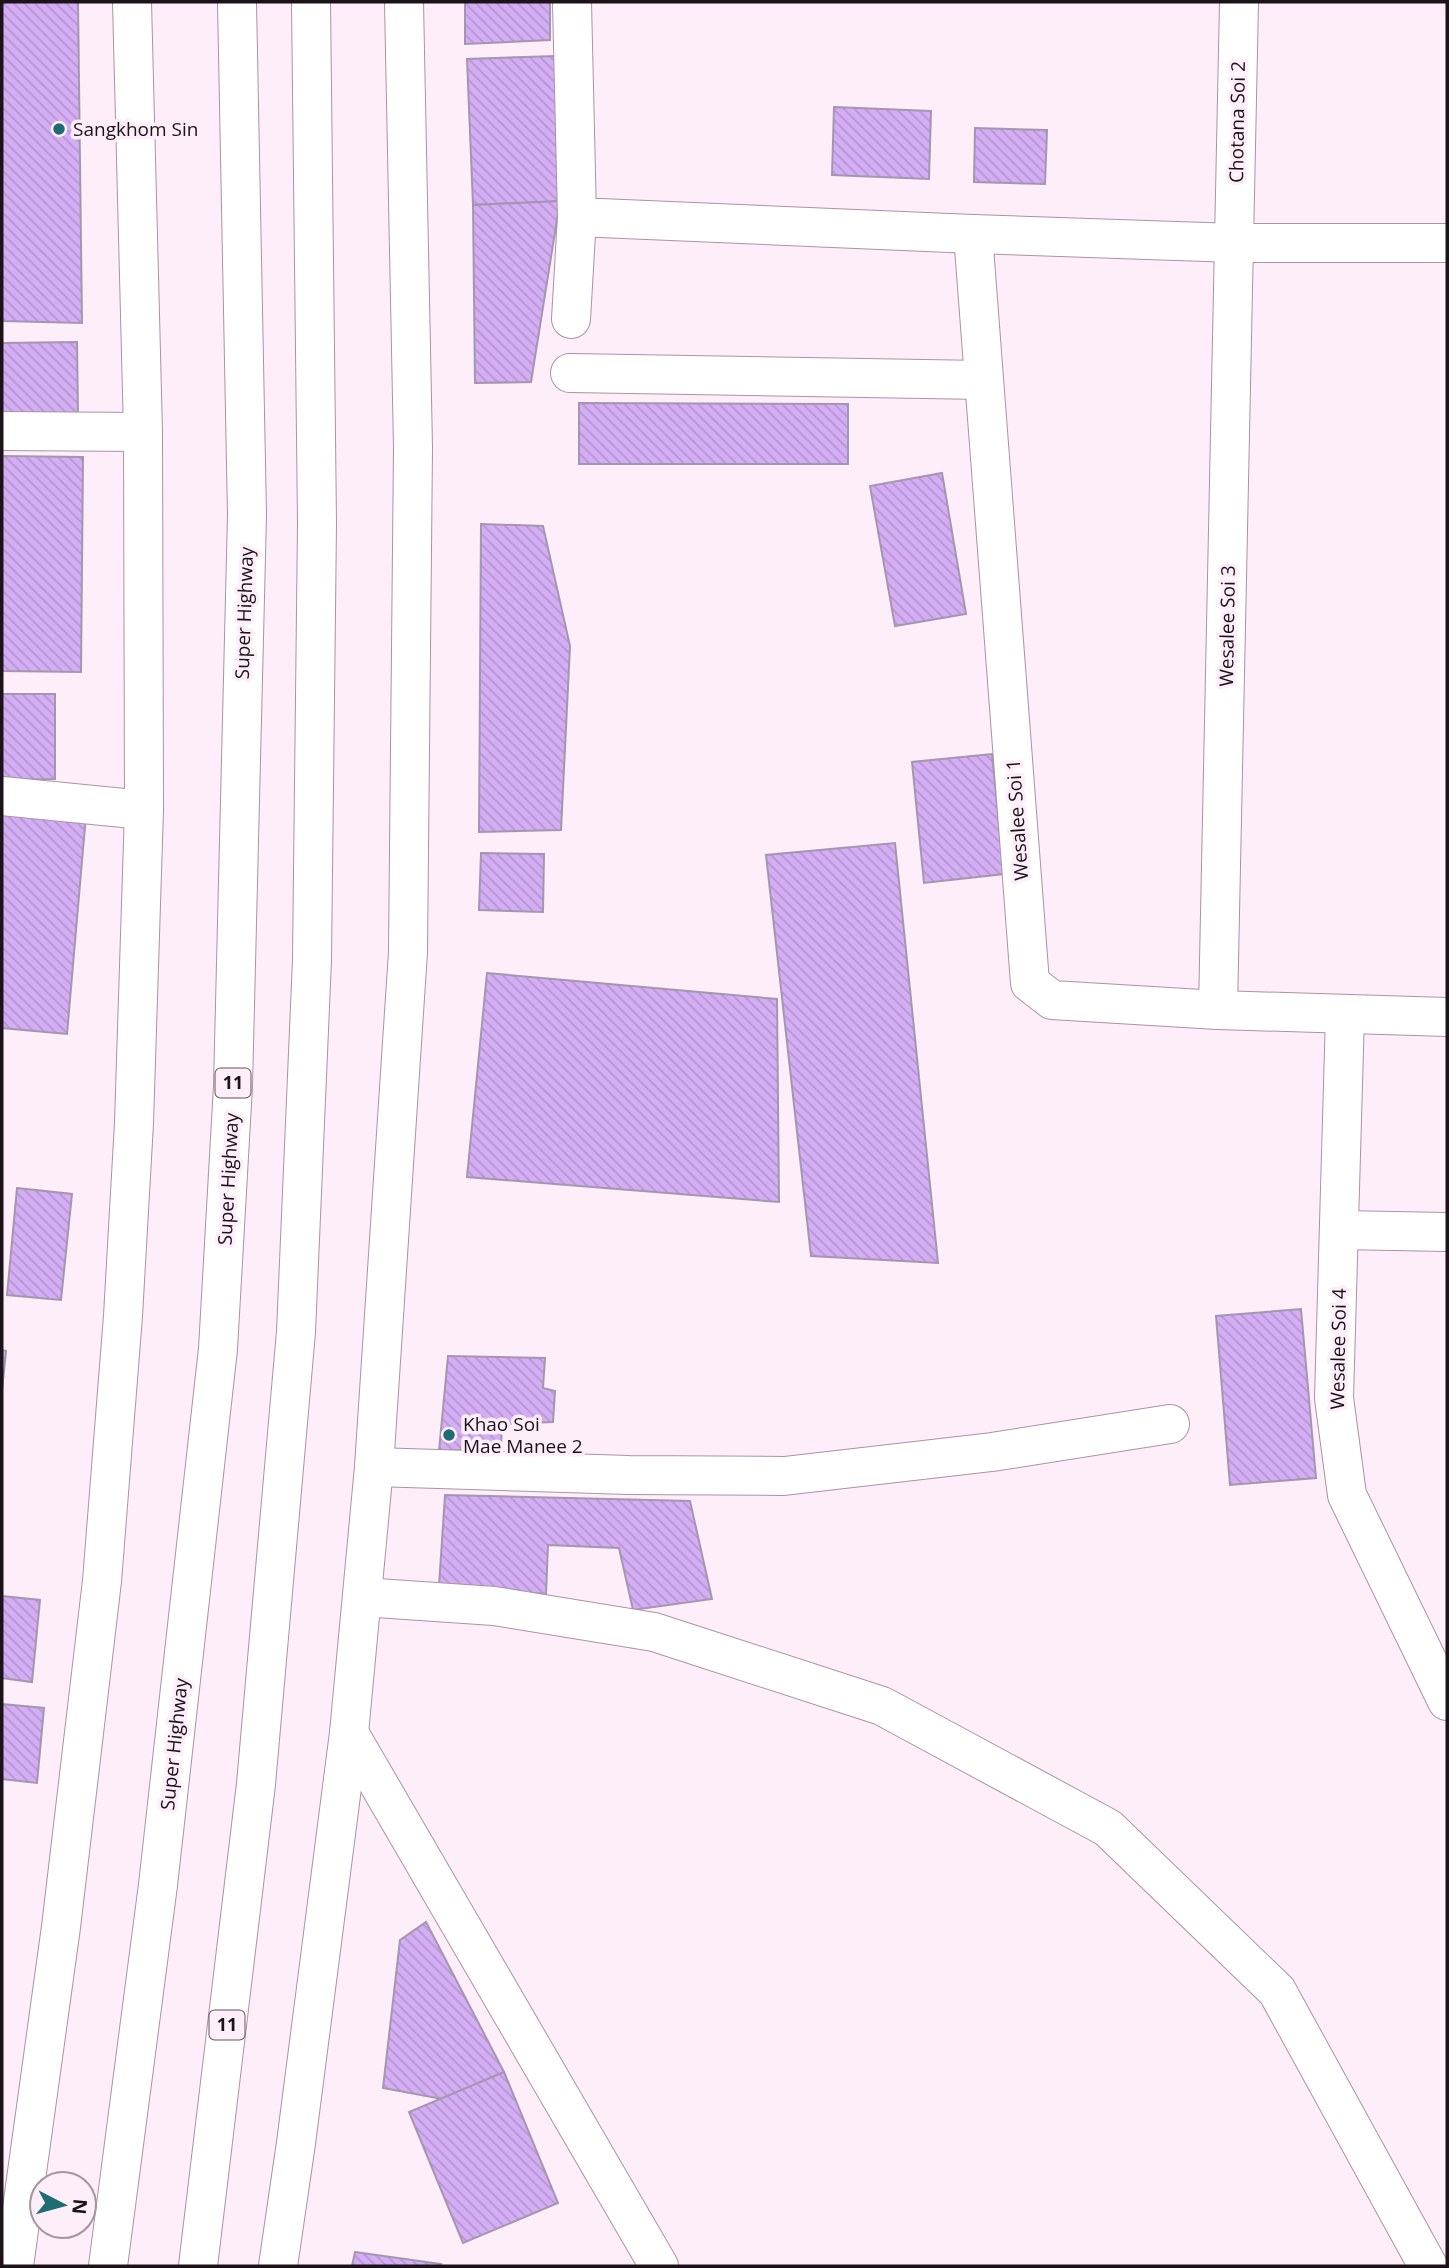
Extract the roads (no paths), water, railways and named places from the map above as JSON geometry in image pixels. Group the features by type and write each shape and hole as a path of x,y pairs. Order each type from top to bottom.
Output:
{"main road":[{"path":"14,2266 61,1927 102,1581 134,1137 144,810 143,432 132,2"},
{"name":"Super Highway","path":"108,2266 158,1885 218,1349 232,1113 247,515 237,2"},
{"name":"11","path":"198,2266 256,1784 297,1319 312,960 317,523 311,2"},
{"path":"278,2266 349,1733 374,1467 408,952 413,448 404,2"},
{"path":"571,319 577,217 572,2"},
{"name":"Chotana Soi 2","path":"1235,243 1239,2"},
{"path":"577,217 1235,243 1447,243"},
{"name":"Wesalee Soi 1","path":"973,234 1030,983 1052,1000 1218,1010 1447,1017"},
{"name":"Wesalee Soi 3","path":"1218,1010 1235,243"},
{"path":"570,373 983,380"},
{"path":"2,431 143,432"},
{"path":"2,796 144,810"},
{"name":"Wesalee Soi 4","path":"1345,1014 1334,1398 1347,1495 1447,1701"},
{"path":"1340,1230 1447,1232"},
{"path":"374,1467 629,1475 784,1476 992,1452 1170,1424"},
{"path":"362,1597 494,1606 654,1632 882,1706 1108,1828 1278,1991 1428,2266"},
{"path":"349,1733 659,2266"}],"place":[{"name":"Sangkhom Sin","path":"59,129"},
{"name":"Khao Soi Mae Manee 2","path":"449,1435"}]}
